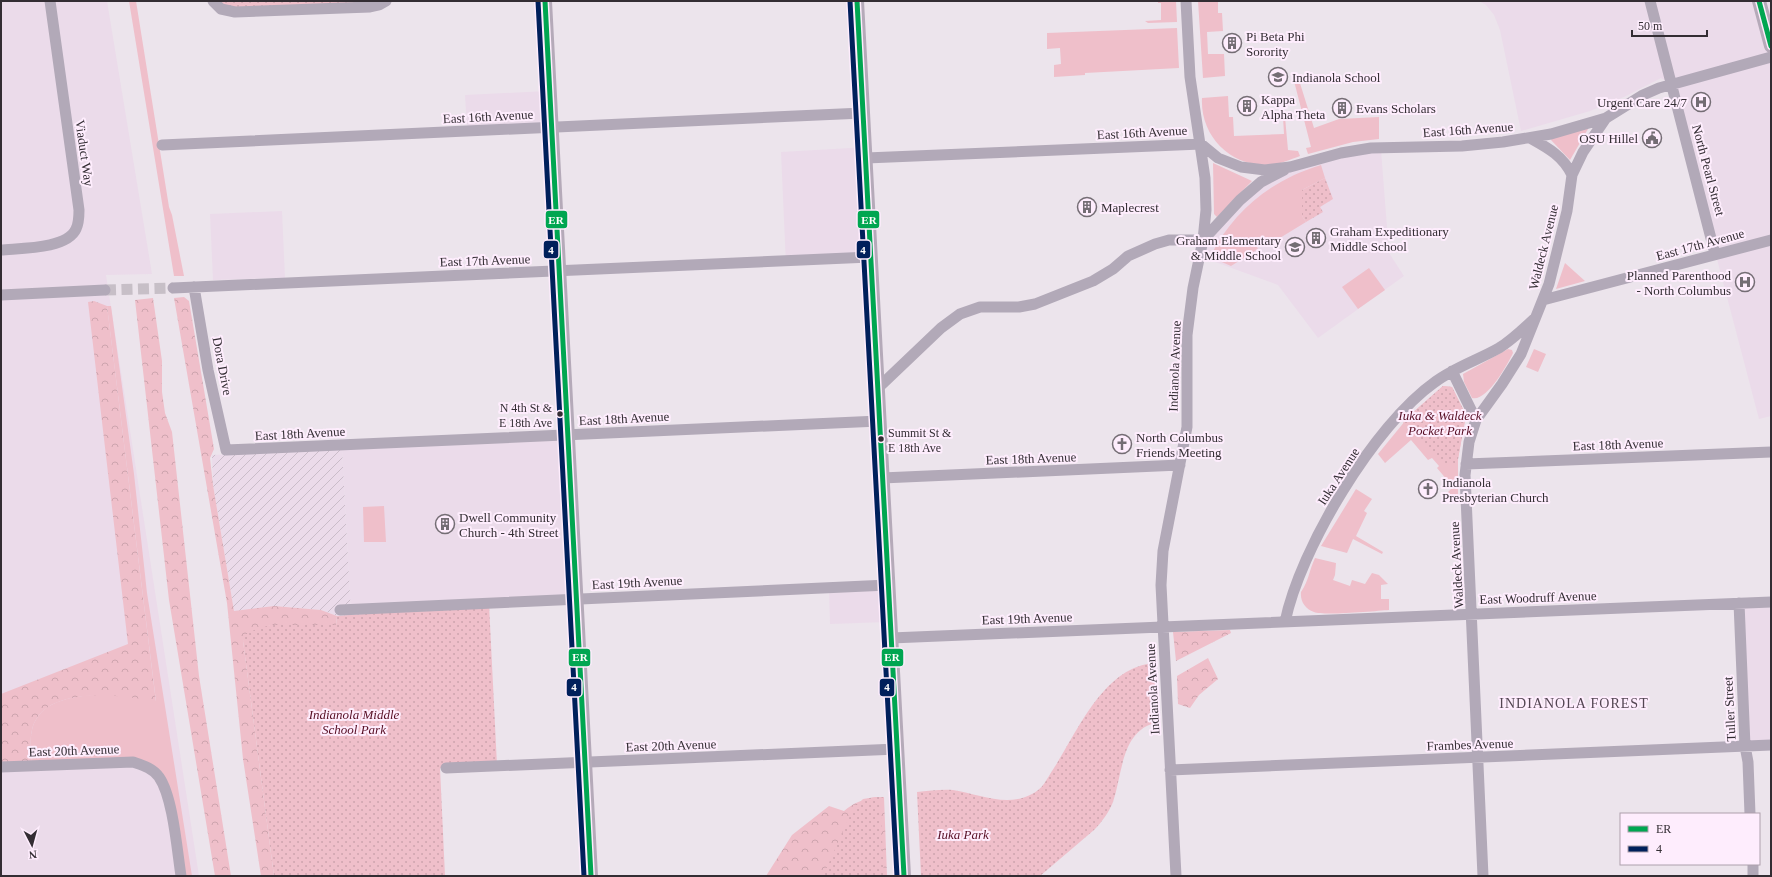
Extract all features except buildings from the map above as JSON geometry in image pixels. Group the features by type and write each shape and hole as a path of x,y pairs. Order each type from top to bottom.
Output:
{"main road":[{"path":"545,1 591,876"},
{"path":"857,1 904,876"},
{"path":"1759,1 1771,46"}],"street":[{"name":"Viaduct Way","path":"1,250 57,243 70,237 76,230 78,222 79,210 50,1"},
{"path":"213,1 221,9 235,12 370,7 379,6 386,1"},
{"name":"Indianola Avenue","path":"1176,876 1161,585 1163,551 1187,427 1187,335 1193,288 1203,240 1206,204 1201,144 1196,126 1190,77 1186,1"},
{"name":"North Pearl Street","path":"1650,1 1715,254"},
{"name":"East 16th Avenue","path":"866,158 1201,144 1218,158 1241,167 1265,170 1290,167 1341,153 1371,148 1462,146 1530,138 1568,130 1606,118 1643,95 1671,84 1771,57"},
{"name":"East 16th Avenue","path":"162,145 863,113"},
{"name":"Waldeck Avenue","path":"1483,876 1466,464 1468,442 1476,420 1513,367 1538,316 1561,241 1572,175 1583,152 1606,118"},
{"name":"East 16th Avenue","path":"1530,138 1554,151 1567,166 1572,175"},
{"path":"878,388 941,328 960,314 980,308 1019,307 1034,304 1093,281 1113,269 1128,256 1155,244 1169,240 1203,240 1240,200 1261,182 1290,167"},
{"name":"East 17th Avenue","path":"1544,300 1771,240"},
{"name":"East 17th Avenue","path":"173,288 870,257"},
{"name":"Dora Drive","path":"194,287 208,370 226,450"},
{"path":"1,295 105,290"},
{"name":"Iuka Avenue","path":"1285,622 1291,597 1304,564 1323,526 1351,479 1381,438 1409,404 1422,392 1452,371 1499,348 1538,316"},
{"path":"1452,371 1476,420"},
{"name":"East 18th Avenue","path":"226,450 879,421"},
{"name":"East 18th Avenue","path":"1466,464 1771,452"},
{"name":"East 18th Avenue","path":"882,478 1180,465"},
{"name":"East 19th Avenue","path":"340,610 888,585"},
{"name":"East Woodruff Avenue","path":"1163,626 1771,602"},
{"name":"Tuller Street","path":"1739,603 1745,746 1748,762 1750,813"},
{"name":"East 19th Avenue","path":"891,638 1163,626"},
{"name":"Frambes Avenue","path":"1170,770 1771,745"},
{"name":"East 20th Avenue","path":"446,768 897,749"},
{"name":"East 20th Avenue","path":"1,767 133,762 147,766 159,776 167,794 181,876"},
{"path":"1753,865 1753,876"}],"shaded area":[{"path":"1,1 107,1 152,274 106,275 199,876 1,876"},
{"path":"1479,1 1771,1 1771,416 1759,419 1671,84 1661,78 1624,97 1590,111 1521,131 1500,30 1494,15 1486,5"},
{"path":"547,91 548,124 467,129 465,95"},
{"path":"868,147 874,261 786,265 781,152"},
{"name":"Graham Elementary & Middle School","path":"1381,150 1389,253 1404,276 1318,338 1278,285 1199,256 1203,240 1240,200 1290,167"},
{"path":"282,211 285,278 213,280 210,214"},
{"path":"563,438 576,599 351,615 342,449"},
{"path":"342,449 351,615 337,616 321,610 274,606 234,612 213,485 212,455"},
{"path":"886,586 887,622 830,624 829,588"},
{"path":"1739,602 1771,602 1771,745 1745,746"}],"green space":[{"path":"129,1 136,1 169,207 172,215 184,276 174,276"},
{"path":"213,1 386,1 235,12"},
{"path":"1158,1 1176,1 1177,22 1148,23 1145,21 1161,20 1161,3 1158,3"},
{"path":"1198,1 1218,1 1218,13 1222,13 1223,31 1207,32 1208,54 1224,54 1225,76 1203,78"},
{"path":"1177,28 1179,68 1085,73 1085,75 1054,77 1054,65 1061,64 1060,48 1047,49 1047,33"},
{"path":"1299,80 1314,128 1339,119 1379,117 1379,139 1353,142 1308,154 1306,148 1311,147 1294,81"},
{"path":"1228,96 1229,117 1233,117 1234,136 1284,134 1283,117 1285,117 1288,150 1298,151 1300,156 1279,163 1267,165 1253,164 1229,154 1212,136 1206,124 1202,98"},
{"path":"1584,128 1588,129 1570,160 1551,140 1553,137"},
{"path":"1213,163 1252,181 1217,217 1214,214"},
{"path":"1321,165 1325,178 1302,190 1302,216 1306,222 1270,244 1267,241 1257,247 1258,249 1231,266 1210,257 1219,240 1230,225 1255,199 1286,179"},
{"path":"1325,178 1333,199 1320,207 1323,212 1306,222 1302,216 1302,190"},
{"path":"1565,263 1585,281 1556,289"},
{"path":"1369,268 1385,290 1358,309 1342,287"},
{"path":"184,297 189,301 214,449 210,458 213,485 234,611 274,606 321,610 337,616 336,625 270,625 243,641 274,876 261,876 243,759 227,603 174,298"},
{"path":"153,298 162,361 162,392 165,413 172,432 199,676 231,876 215,876 169,600 135,300"},
{"path":"94,301 107,306 156,702 143,699 110,696 75,697 60,701 47,708 34,723 31,735 32,766 1,767 1,694 128,644 88,302"},
{"path":"107,306 111,306 134,474 147,593 192,876 182,876 167,794 147,766 32,766 31,735 34,723 45,709 55,703 82,696 96,695 138,697 156,701"},
{"path":"1508,349 1512,350 1513,353 1496,382 1490,389 1478,398 1472,398 1464,382 1463,374"},
{"path":"1534,349 1546,354 1538,372 1526,367"},
{"name":"Iuka & Waldeck Pocket Park","path":"1443,386 1452,387 1466,415 1458,458 1458,498 1448,499 1448,492 1453,487 1437,468 1439,466 1432,458 1428,460 1411,440 1385,463 1378,454 1410,415"},
{"name":"Iuka & Waldeck Pocket Park","path":"1443,386 1452,387 1466,415 1457,465 1444,463 1403,423"},
{"path":"1356,489 1372,499 1364,511 1367,513 1356,536 1383,552 1382,554 1353,539 1347,553 1321,546"},
{"path":"384,506 386,542 364,542 363,507"},
{"path":"1315,558 1336,563 1333,580 1350,586 1352,580 1365,584 1372,573 1379,575 1388,584 1381,585 1381,599 1389,599 1389,610 1328,614 1314,612 1308,609 1302,601 1301,592"},
{"name":"Indianola Middle School Park","path":"489,604 497,765 440,768 445,876 274,876 243,641 248,632 270,625 336,625 337,616"},
{"path":"1230,630 1231,633 1176,661 1173,632"},
{"path":"1208,658 1218,679 1199,695 1190,708 1178,704 1177,676"},
{"name":"Iuka Park","path":"1155,663 1158,722 1146,727 1137,734 1130,743 1125,754 1113,802 1105,817 1094,830 1040,876 921,876 917,792 953,790 1002,800 1021,798 1034,793 1044,783 1083,719 1107,688 1121,675 1137,667"},
{"path":"876,797 884,797 887,876 766,876 792,835 829,806 844,811 859,802"},
{"path":"880,797 884,876 823,876 853,809 863,799"}],"tunnel":[{"path":"105,290 173,288"}],"transit line":[{"name":"4","path":"538,1 584,876"},
{"name":"ER","path":"545,1 591,876"},
{"name":"4","path":"850,1 897,876"},
{"name":"ER","path":"857,1 904,876"},
{"name":"ER","path":"1759,1 1771,46"}],"place":[{"name":"Pi Beta Phi Sorority","path":"1232,43"},
{"name":"Indianola School","path":"1278,77"},
{"name":"Urgent Care 24/7","path":"1701,102"},
{"name":"Kappa Alpha Theta","path":"1247,106"},
{"name":"Evans Scholars","path":"1342,108"},
{"name":"OSU Hillel","path":"1652,138"},
{"name":"Maplecrest","path":"1087,207"},
{"name":"Graham Expeditionary Middle School","path":"1316,238"},
{"name":"Graham Elementary & Middle School","path":"1295,247"},
{"name":"Planned Parenthood - North Columbus","path":"1745,282"},
{"name":"N 4th St & E 18th Ave","path":"560,414"},
{"name":"Summit St & E 18th Ave","path":"881,439"},
{"name":"North Columbus Friends Meeting","path":"1122,444"},
{"name":"Indianola Presbyterian Church","path":"1428,489"},
{"name":"Dwell Community Church - 4th Street","path":"445,524"}],"district":[{"name":"INDIANOLA FOREST","path":"1574,703"}]}
